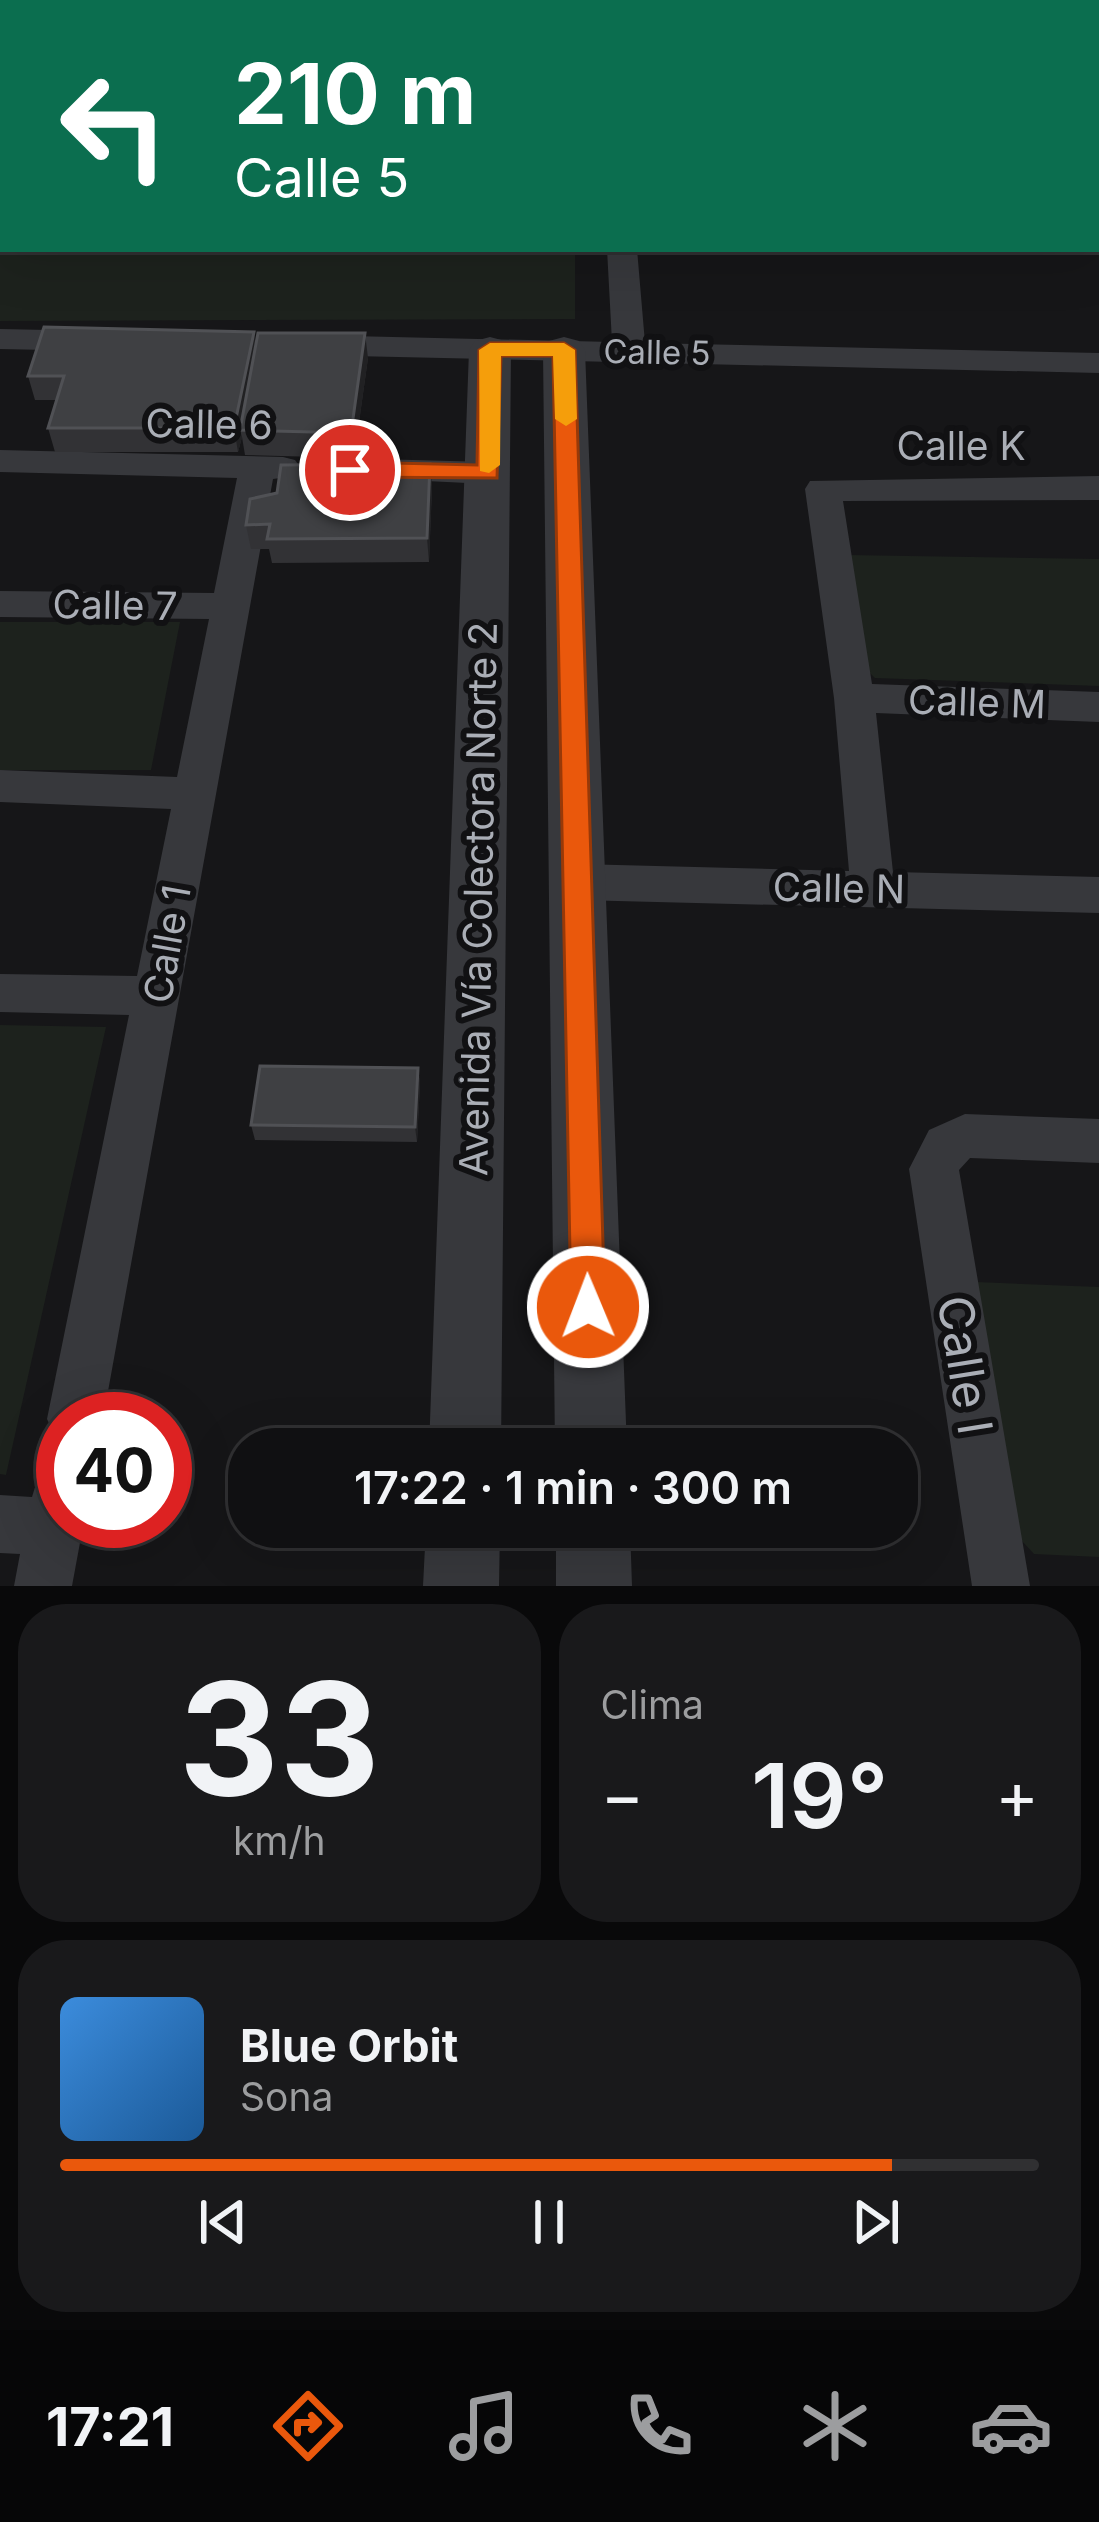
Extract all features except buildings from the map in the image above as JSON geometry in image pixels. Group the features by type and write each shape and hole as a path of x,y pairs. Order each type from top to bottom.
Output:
{"street":[{"path":"622,252 628,351"},
{"path":"0,339 119,341"},
{"name":"Calle 5","path":"286,345 1099,363"},
{"name":"Avenida Vía Colectora Norte 2","path":"465,1428 490,350"},
{"path":"564,350 591,1428"},
{"name":"Calle 6","path":"0,461 488,473"},
{"name":"Calle 1","path":"80,1392 257,468"},
{"name":"Calle K","path":"854,698 823,489 1099,488"},
{"name":"Calle 7","path":"0,604 231,606"},
{"path":"854,698 873,890"},
{"name":"Calle M","path":"854,698 1099,707"},
{"path":"0,786 193,794"},
{"name":"Calle N","path":"578,882 1099,895"},
{"path":"0,993 159,996"},
{"name":"Calle I","path":"1000,1586 934,1168 946,1146 965,1136 1099,1141"},
{"path":"41,1548 43,1586"},
{"path":"461,1586 462,1548"},
{"path":"593,1548 594,1586"}],"shaded area":[{"path":"0,252 575,252 575,319 0,321"},
{"path":"847,555 1099,559 1099,686 875,678 864,667"},
{"path":"0,622 180,622 151,770 0,770"},
{"path":"0,1025 106,1027 6,1475 0,1474"},
{"path":"976,1282 1099,1287 1099,1557 1034,1554 1010,1528"}],"slow traffic":[{"path":"489,465 490,350 564,350 566,419"}],"route":[{"path":"350,470 488,473 490,350 564,350 588,1307"}]}
